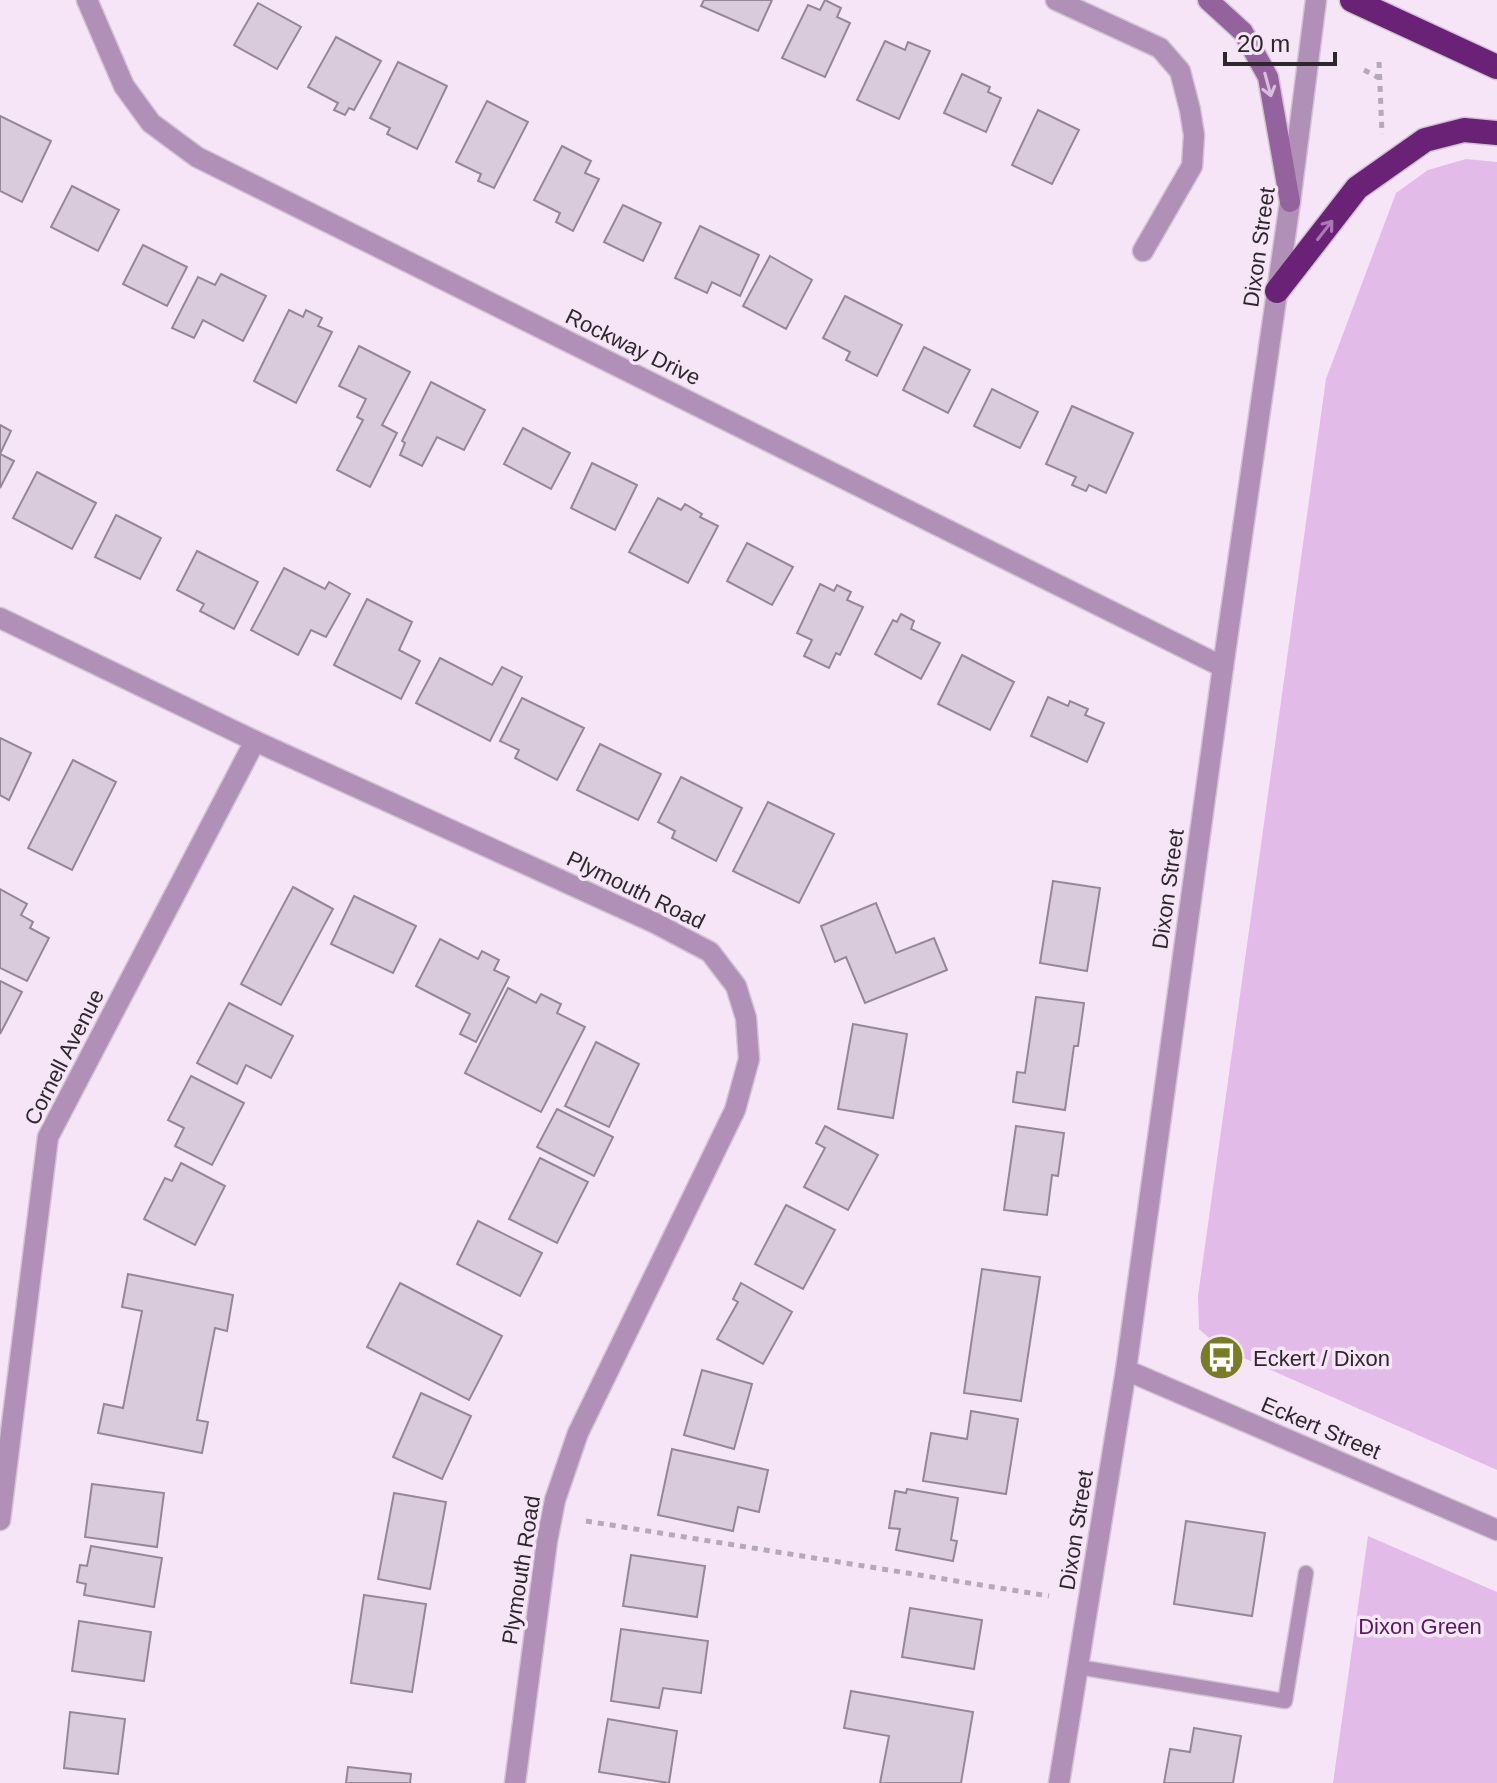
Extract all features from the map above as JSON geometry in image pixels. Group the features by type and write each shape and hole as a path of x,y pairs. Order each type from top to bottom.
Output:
{"highway":[{"path":"1352,0 1497,67"},
{"path":"1277,291 1357,188 1425,140 1464,130 1497,133"}],"main road":[{"path":"1208,0 1243,32 1268,77 1290,202"}],"street":[{"name":"Rockway Drive","path":"87,0 124,86 151,123 197,157 1223,667"},
{"path":"1056,0 1160,48 1180,71 1194,135 1192,166 1143,251"},
{"name":"Dixon Street","path":"1059,1783 1126,1370 1316,0"},
{"name":"Plymouth Road","path":"0,618 255,741 655,923 710,952 736,986 746,1018 749,1059 735,1110 578,1433 555,1500 515,1783"},
{"name":"Cornell Avenue","path":"0,1520 48,1137 255,741"},
{"name":"Eckert Street","path":"1126,1370 1497,1530"}],"lane":[{"path":"1078,1667 1285,1701 1306,1573"}],"path":[{"path":"1379,62 1382,143"},
{"path":"1364,70 1380,78"},
{"path":"586,1521 1049,1596"}],"green space":[{"path":"1466,159 1497,162 1497,1470 1219,1347 1199,1329 1198,1296 1326,379 1396,193 1428,170"},
{"name":"Dixon Green","path":"1368,1536 1497,1592 1497,1783 1333,1783"}],"building":[{"path":"704,0 772,0 758,31 701,6"},
{"path":"825,0 841,8 837,17 850,23 825,77 782,58 808,5 820,10"},
{"path":"258,3 301,27 277,69 234,45"},
{"path":"336,37 381,61 354,110 349,108 345,115 334,110 338,103 308,87"},
{"path":"885,41 905,50 908,42 930,51 899,119 857,100"},
{"path":"398,62 447,86 417,149 387,134 390,128 370,118"},
{"path":"962,74 990,87 988,92 1001,98 986,132 944,113"},
{"path":"487,101 528,122 494,188 478,181 481,174 456,162"},
{"path":"1038,110 1079,130 1052,184 1012,165"},
{"path":"0,116 51,141 22,202 0,191"},
{"path":"562,146 591,161 585,173 599,179 573,231 556,222 560,213 534,200"},
{"path":"72,186 119,210 98,251 51,227"},
{"path":"623,205 661,223 643,261 604,242"},
{"path":"700,226 759,255 740,296 712,282 707,293 675,278"},
{"path":"143,245 187,267 167,306 123,284"},
{"path":"770,256 812,280 786,329 743,306"},
{"path":"221,274 266,296 243,341 203,320 194,338 172,328 198,277 215,285"},
{"path":"845,296 902,325 877,376 846,360 850,352 823,338"},
{"path":"289,310 303,317 306,310 322,318 318,326 332,332 296,403 254,381"},
{"path":"359,346 410,372 382,425 397,433 370,487 337,470 363,420 357,417 366,399 339,386"},
{"path":"924,347 970,370 948,413 903,390"},
{"path":"431,382 485,410 464,450 437,437 422,466 400,455 405,443 402,441"},
{"path":"992,389 1038,412 1020,448 974,426"},
{"path":"1072,406 1133,433 1106,493 1089,485 1086,491 1072,485 1076,477 1046,464"},
{"path":"0,425 11,431 0,454"},
{"path":"523,428 570,453 551,489 504,464"},
{"path":"0,454 14,461 0,488"},
{"path":"592,463 637,485 615,530 571,508"},
{"path":"37,472 96,503 72,549 13,518"},
{"path":"658,498 681,510 685,504 702,514 700,517 718,526 688,583 629,552"},
{"path":"116,515 161,538 140,579 95,557"},
{"path":"747,543 793,567 772,605 727,581"},
{"path":"197,551 258,582 234,629 200,611 204,604 177,590"},
{"path":"284,568 325,589 329,582 350,594 326,637 311,630 298,655 251,630"},
{"path":"820,584 834,591 837,585 851,592 847,600 863,607 840,655 836,653 829,668 804,656 812,640 797,633"},
{"path":"367,599 412,622 399,650 420,661 401,699 334,665"},
{"path":"901,614 914,621 911,629 940,643 921,679 875,654 893,620 897,622"},
{"path":"962,655 1014,682 990,730 938,704"},
{"path":"440,658 492,685 502,667 522,677 490,741 416,703"},
{"path":"1048,697 1068,706 1070,701 1088,709 1085,715 1104,723 1087,762 1031,736"},
{"path":"522,698 584,728 557,780 515,758 519,750 500,741"},
{"path":"0,738 31,753 9,800 0,795"},
{"path":"600,744 661,774 638,820 577,790"},
{"path":"73,760 116,782 72,870 28,848"},
{"path":"681,777 742,808 716,861 672,838 675,831 658,822"},
{"path":"768,802 834,834 799,903 733,871"},
{"path":"1053,881 1100,888 1087,971 1040,963"},
{"path":"293,887 333,909 281,1005 241,984"},
{"path":"0,889 27,904 21,915 33,922 30,928 49,938 27,981 0,968"},
{"path":"354,896 416,926 393,973 331,944"},
{"path":"876,903 896,953 934,938 947,970 865,1003 846,957 835,962 821,926"},
{"path":"440,939 478,959 482,951 499,960 494,970 509,977 476,1042 460,1034 470,1014 416,986"},
{"path":"0,981 22,992 0,1034"},
{"path":"508,988 536,1003 541,994 561,1004 557,1013 585,1027 541,1112 465,1073"},
{"path":"1036,997 1084,1003 1065,1110 1013,1102 1017,1072 1025,1073"},
{"path":"229,1003 293,1036 271,1078 246,1065 237,1084 197,1063"},
{"path":"853,1024 907,1034 893,1118 838,1109"},
{"path":"596,1042 639,1064 609,1127 565,1106"},
{"path":"191,1076 244,1103 212,1165 175,1146 184,1128 168,1120"},
{"path":"557,1109 613,1137 594,1176 537,1147"},
{"path":"825,1126 878,1155 848,1210 804,1187 825,1148 816,1143"},
{"path":"1016,1126 1064,1133 1058,1176 1052,1175 1047,1215 1004,1210"},
{"path":"540,1158 588,1182 557,1243 509,1219"},
{"path":"181,1163 225,1186 195,1245 144,1219 165,1178 172,1181"},
{"path":"786,1205 835,1230 803,1289 755,1264"},
{"path":"478,1221 542,1253 520,1296 457,1264"},
{"path":"982,1269 1040,1277 1021,1401 964,1393"},
{"path":"128,1274 233,1295 227,1331 215,1328 197,1420 208,1422 202,1453 98,1433 104,1404 123,1408 142,1311 122,1307"},
{"path":"400,1283 502,1336 469,1400 367,1347"},
{"path":"741,1283 792,1312 763,1364 717,1339 738,1302 733,1299"},
{"path":"702,1370 752,1384 734,1449 684,1435"},
{"path":"421,1393 471,1416 442,1479 393,1457"},
{"path":"971,1411 1018,1419 1006,1494 923,1481 931,1433 967,1439"},
{"path":"672,1449 768,1470 759,1512 738,1507 733,1531 658,1515"},
{"path":"92,1484 164,1493 157,1547 85,1537"},
{"path":"907,1489 958,1498 951,1540 957,1541 953,1561 896,1550 900,1529 889,1528 895,1491 906,1493"},
{"path":"394,1493 446,1502 430,1589 378,1579"},
{"path":"1186,1521 1265,1533 1252,1616 1174,1604"},
{"path":"91,1546 162,1558 154,1607 84,1595 86,1584 77,1582 80,1565 87,1566"},
{"path":"631,1555 705,1566 697,1617 623,1606"},
{"path":"364,1595 426,1604 412,1692 351,1683"},
{"path":"910,1608 982,1620 974,1669 902,1657"},
{"path":"79,1621 151,1632 144,1681 72,1671"},
{"path":"621,1629 708,1641 701,1693 663,1688 659,1708 611,1701"},
{"path":"851,1691 973,1712 961,1783 880,1783 889,1736 844,1728"},
{"path":"70,1712 125,1719 118,1774 64,1768"},
{"path":"608,1719 677,1731 669,1783 599,1772"},
{"path":"1194,1728 1241,1736 1233,1783 1164,1783 1170,1749 1190,1752"},
{"path":"348,1767 411,1774 410,1783 346,1783"}],"place":[{"name":"Eckert / Dixon","path":"1222,1358"}]}
